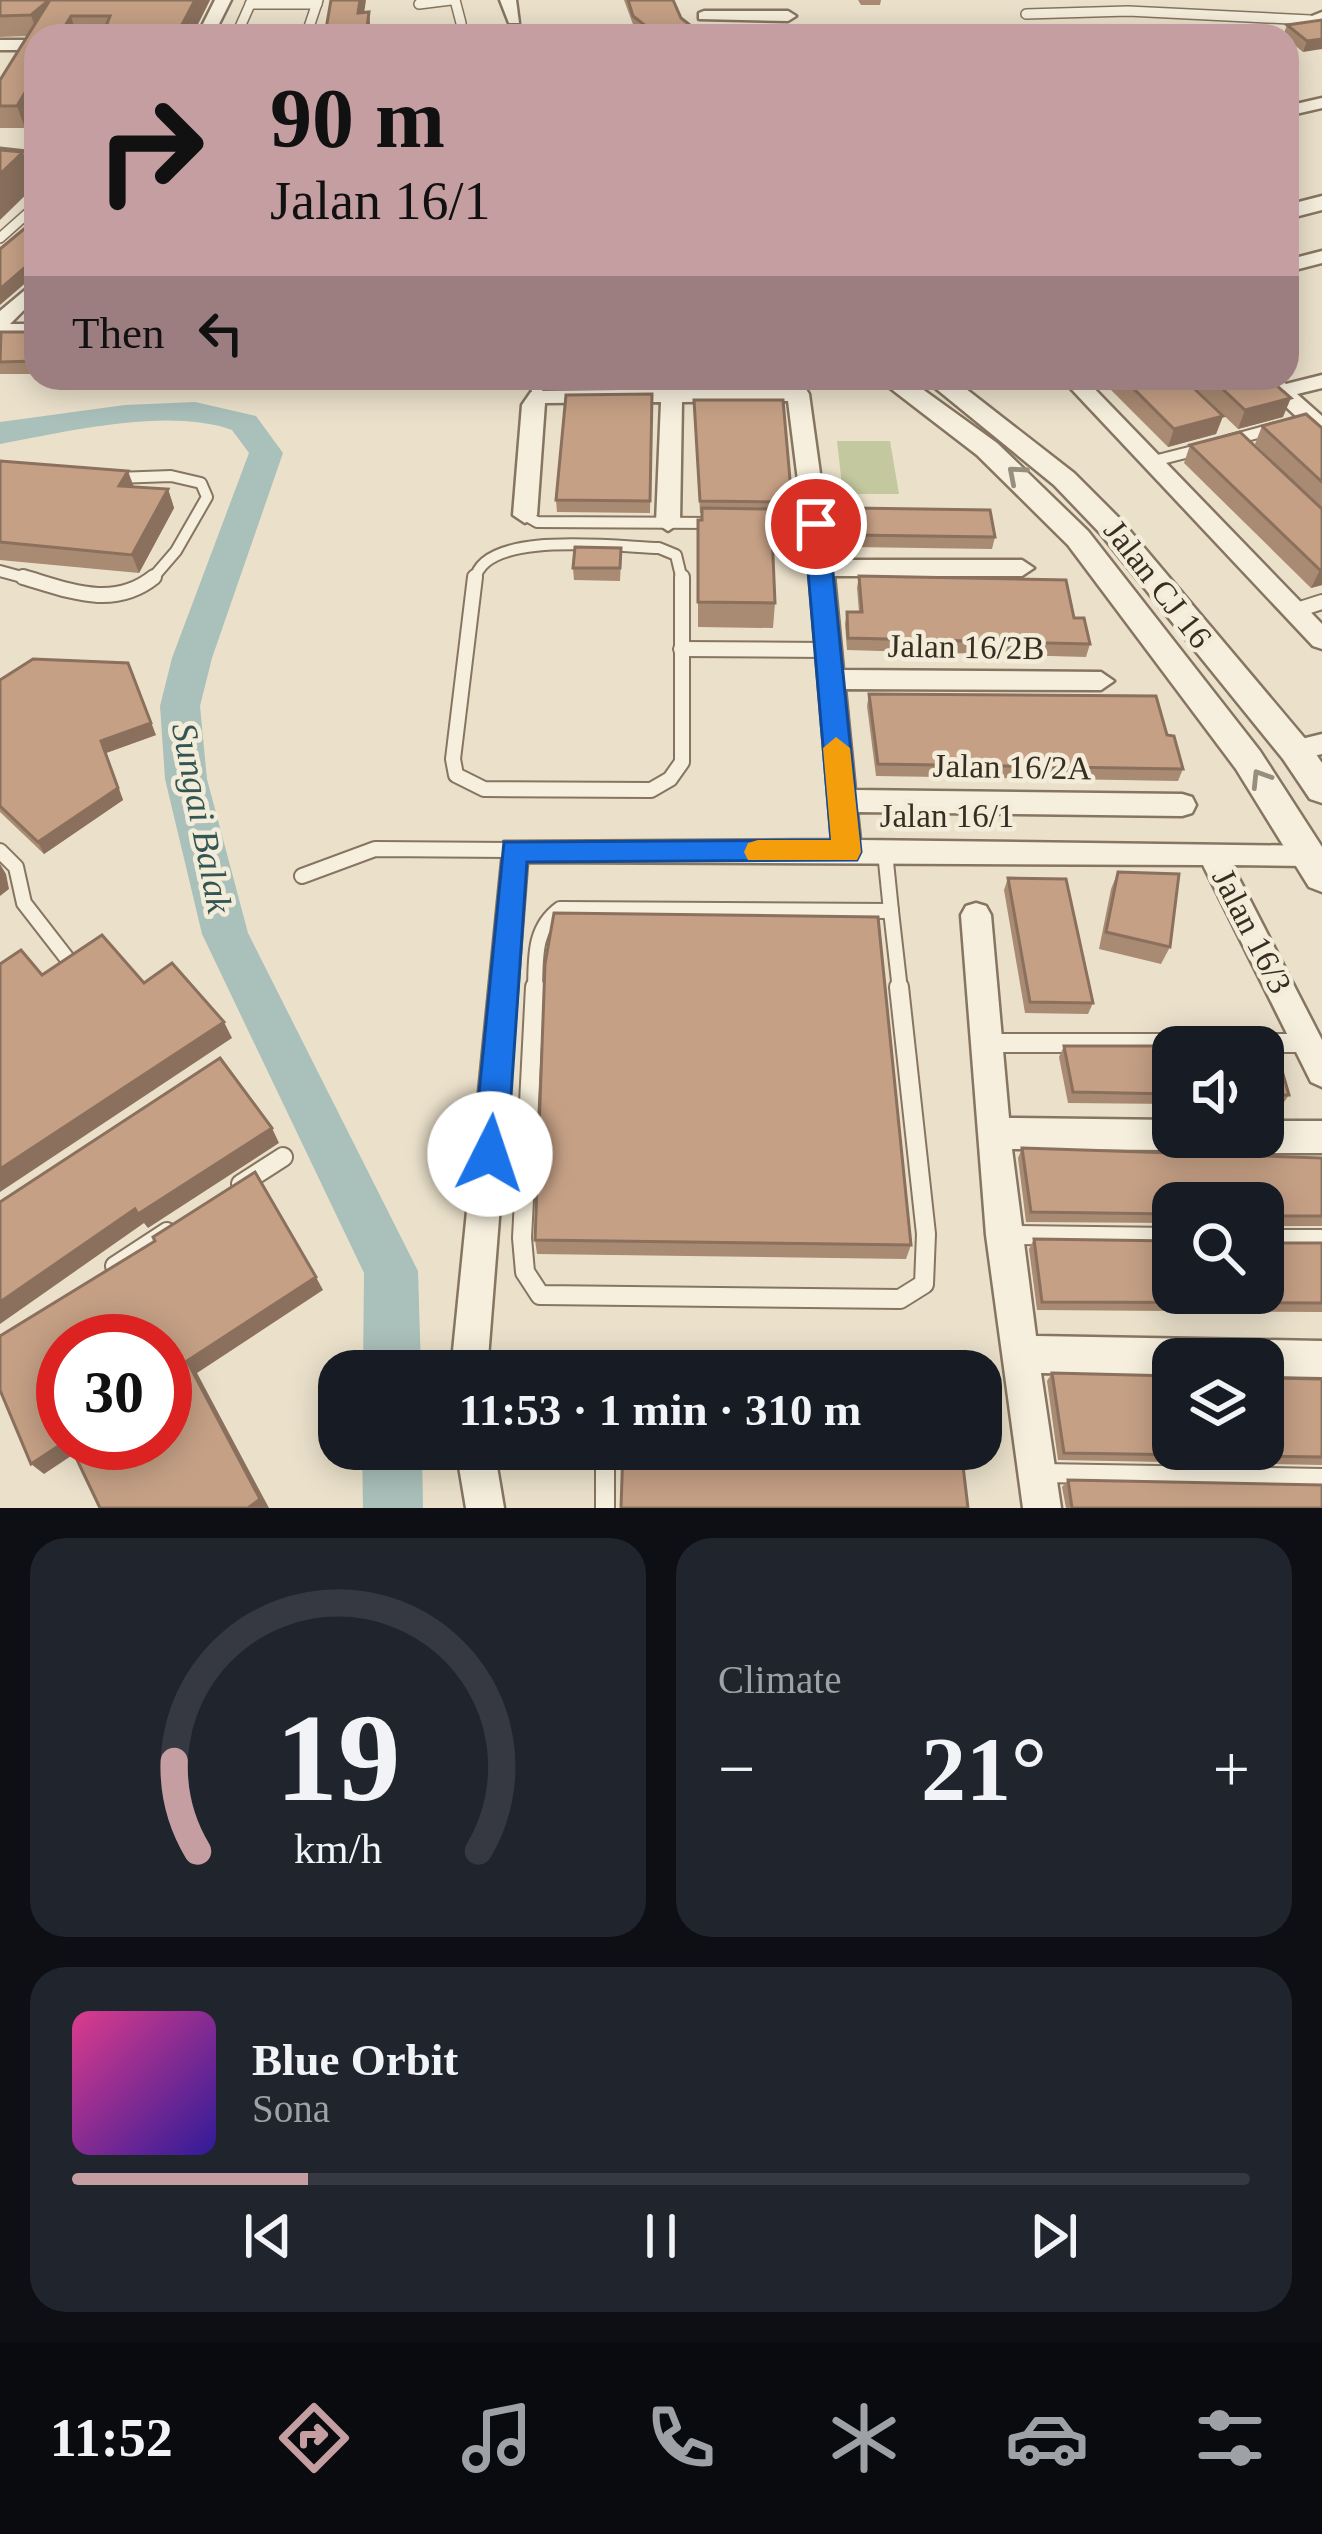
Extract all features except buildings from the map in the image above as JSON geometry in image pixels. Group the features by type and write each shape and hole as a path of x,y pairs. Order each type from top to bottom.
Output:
{"street":[{"path":"508,0 514,20"},
{"path":"705,8 788,16"},
{"path":"0,326 24,301"},
{"path":"524,515 533,405 541,390"},
{"path":"568,390 672,394 732,390"},
{"path":"794,390 816,524 847,852"},
{"name":"Jalan CJ 16","path":"906,390 987,449 1078,538 1248,760 1315,866"},
{"name":"Jalan CJ 16","path":"951,390 1080,495 1309,747 1322,790"},
{"path":"1084,390 1322,640"},
{"path":"1280,390 1317,424"},
{"path":"668,523 672,394"},
{"path":"821,568 1022,568"},
{"name":"Jalan 16/2B","path":"830,679 1101,681"},
{"name":"Jalan 16/2A","path":"842,801 1181,805"},
{"path":"471,1350 514,850"},
{"name":"Jalan 16/1","path":"514,850 1212,854 1315,866"},
{"name":"Jalan 16/3","path":"1212,854 1316,1057"},
{"path":"976,915 1003,1235 1039,1491"},
{"path":"998,1133 1152,1136"},
{"path":"1284,1136 1322,1137"},
{"path":"1019,1354 1322,1359"},
{"path":"479,1470 485,1508"}],"lane":[{"path":"418,4 453,0 461,23"},
{"path":"251,2 317,2"},
{"path":"1026,14 1128,11 1316,19"},
{"path":"1,236 24,217"},
{"path":"0,220 18,222"},
{"path":"1219,424 1249,453"},
{"path":"1154,461 1234,439 1317,424"},
{"path":"0,571 90,596 117,597 154,579 172,560 207,497 201,483 171,476 94,477"},
{"path":"524,515 538,522 816,524"},
{"path":"521,546 659,548 676,555 682,568 681,650 682,762 670,779 650,790 484,789 456,775 453,759 476,571 484,558 521,546"},
{"path":"1294,611 1322,602"},
{"path":"681,650 826,650"},
{"path":"302,876 376,849 514,850"},
{"path":"0,851 16,866 24,903 69,961"},
{"path":"885,852 926,1234 924,1284 900,1298 540,1295 525,1272 522,1238 537,941 545,920 560,909 891,911"},
{"path":"989,1042 1316,1057"},
{"path":"229,1192 283,1157"},
{"path":"98,1277 176,1227"},
{"path":"1003,1235 1152,1237"},
{"path":"1284,1239 1322,1240"},
{"path":"605,1470 605,1508"},
{"path":"1039,1491 1322,1478"}],"green space":[{"path":"837,441 890,441 899,494 843,494"}],"waterway":[{"name":"Sungai Balak","path":"0,433 125,415 195,412 244,423 266,453 192,658 180,706 186,779 225,934 391,1271 392,1350"},
{"name":"Sungai Balak","path":"392,1470 393,1508"}],"slow traffic":[{"path":"758,852 847,852 836,748"}],"route":[{"path":"490,1154 514,850 847,852 816,524"}]}
